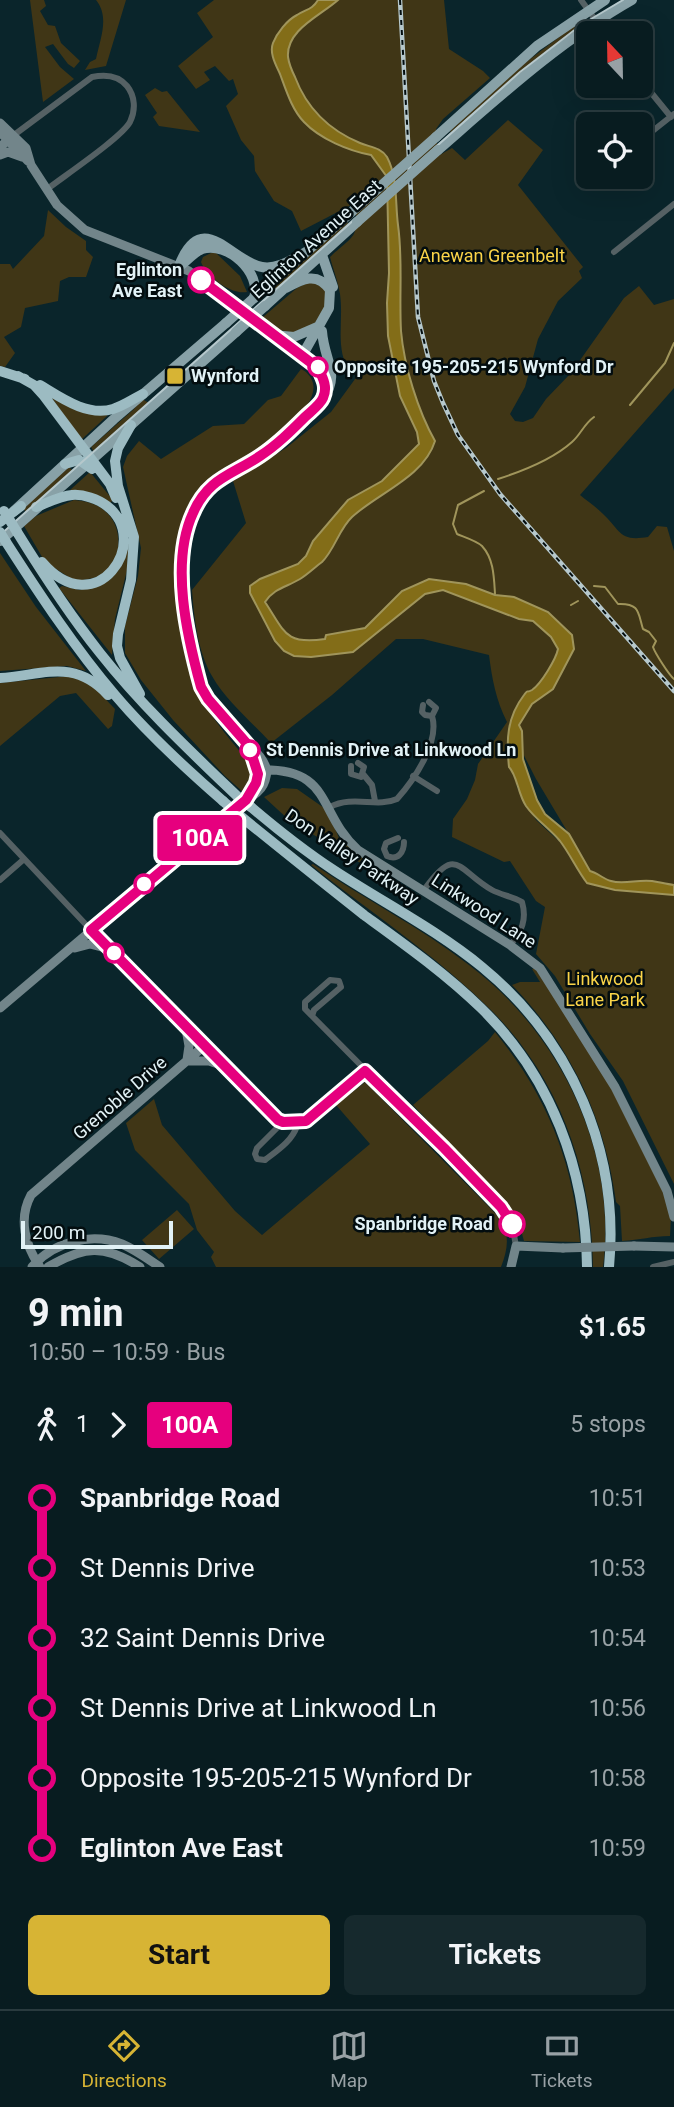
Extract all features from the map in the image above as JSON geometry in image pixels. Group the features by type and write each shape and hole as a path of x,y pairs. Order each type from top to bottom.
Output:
{"highway":[{"path":"0,371 35,383 86,408 111,410 143,394"},
{"path":"18,376 34,385 44,396 89,461 110,484 124,513 134,547"},
{"path":"131,425 118,448 116,474 134,547 131,580 117,646 120,658 143,703"},
{"path":"65,464 74,460 89,461"},
{"path":"17,532 54,576 64,582 88,585 95,583 114,568 122,556 124,541 120,522 112,510 101,501 72,495 36,507"},
{"name":"Don Valley Parkway","path":"2,506 69,612 100,653 143,703 238,797 334,870 444,939 481,966 508,989 534,1018 566,1065 594,1125 607,1182 610,1219 609,1267"},
{"path":"0,523 20,506"},
{"name":"Don Valley Parkway","path":"2,538 49,609 127,709 180,762 239,815 454,984 505,1034 545,1092 569,1150 584,1216 587,1267"},
{"path":"0,678 71,672 92,680 111,699 127,709"}],"main road":[{"name":"Eglinton Avenue East","path":"20,506 512,67 605,0"},
{"name":"Eglinton Avenue East","path":"599,21 632,0"},
{"name":"Eglinton Avenue East","path":"2,538 520,78 576,37"},
{"path":"179,266 191,245 199,240 222,242 263,268 278,267 308,251"},
{"path":"179,266 201,250 214,248 223,251 251,273 256,284 254,298"},
{"path":"302,356 336,301 335,290 322,255"},
{"path":"286,288 307,278 324,282 330,290 331,299 321,328 333,377 332,387 323,399"},
{"path":"273,335 294,337 321,328"}],"street":[{"path":"581,0 596,21"},
{"path":"0,146 92,78 113,76 125,84 134,106 129,124 46,190"},
{"path":"653,94 672,116 653,131"},
{"path":"0,123 11,138"},
{"path":"0,132 26,148 46,190 57,205 85,230 179,266 196,276 318,368 326,384 323,399"},
{"path":"0,155 15,153 32,165"},
{"path":"614,252 674,204"},
{"name":"Linkwood Lane","path":"323,399 277,444 212,484 199,500 189,522 182,567 182,598 201,687 208,699 249,746 262,770 293,773 307,779 318,789 349,842 510,945 544,973 601,1063 667,1191 674,1217"},
{"path":"330,807 344,801 388,802 397,799 432,741 432,716 436,708 426,704 422,712 432,716"},
{"path":"363,774 354,777 350,771 354,764 364,767 363,774 372,785 375,801"},
{"path":"413,776 437,791"},
{"path":"0,1007 224,818"},
{"path":"0,833 23,860 224,1066 283,1122 297,1126"},
{"path":"389,840 401,840 399,856 391,857 385,853 384,846 389,840"},
{"path":"389,870 391,857"},
{"path":"0,880 23,860"},
{"path":"424,890 443,868 452,864 461,865 494,891 522,902 524,921 520,934 510,945"},
{"path":"62,956 84,945 110,949"},
{"path":"312,1016 314,1010 341,987 336,979 330,980 305,1002 305,1009 501,1207 512,1224 516,1246 511,1267"},
{"path":"186,1028 189,1046 187,1061 209,1061 224,1066"},
{"name":"Grenoble Drive","path":"36,1265 23,1226 24,1211 31,1195 204,1046"},
{"path":"306,1121 283,1122 257,1149 257,1159 265,1160 276,1152 292,1138 297,1126 306,1121 365,1071"},
{"path":"36,1265 62,1246 80,1240 97,1239 124,1245 160,1267"},
{"path":"516,1246 674,1247"},
{"path":"47,1267 71,1254 92,1250 120,1255 140,1267"},
{"path":"653,1267 674,1262"}],"green space":[{"path":"30,0 44,0 46,6 40,11 48,25 55,26 61,43 80,61 74,68 53,44 45,47 60,67 74,79 43,102"},
{"path":"96,0 126,0 106,66 85,70 90,62 96,59 103,28 102,14"},
{"path":"214,0 444,0 449,49 490,78 443,119 436,129 438,156 452,148 465,160 508,120 543,150 518,185 583,267 579,271 582,278 558,301 538,339 525,387 510,414 515,421 523,422 533,418 546,399 571,373 624,298 639,286 654,305 674,299 674,388 580,495 625,536 648,537 657,526 667,527 674,551 674,1184 623,1081 590,1034 555,976 536,954 545,907 536,901 510,861 504,862 452,837 453,819 467,799 478,764 507,722 495,689 489,655 423,639 396,639 332,695 271,743 224,694 207,667 197,635 192,590 246,523 233,481 286,448 331,412 358,375 351,374 343,355 340,294 330,257 350,239 356,223 355,203 301,231 292,211 274,201 255,171 254,156 241,140 226,106 238,94 233,79 229,81 215,66 204,72 210,80 196,89 178,66 213,37 197,13","holes":["509,726 570,836 563,845 536,820 517,788 514,772 508,761"]},
{"path":"576,24 576,32 452,134 450,131 521,66"},
{"path":"155,88 162,92 167,91 200,132 159,126 153,117 157,113 145,95"},
{"path":"48,210 86,241 86,250 93,257 86,277 69,277 60,281 58,301 25,308 21,327 4,337 15,353 5,367 0,366 0,264 10,264 13,269 44,236"},
{"path":"346,221 350,225 270,296 266,291"},
{"path":"216,253 240,276 247,292 227,288 208,273 201,262 203,257"},
{"path":"315,282 326,289 326,305 315,323 295,333 280,330 263,317 297,288"},
{"path":"301,369 313,383 313,392 302,413 272,442 217,475 203,487 192,502 180,535 177,569 180,605 192,675 211,714 251,764 251,779 243,792 173,720 141,680 125,653 125,626 138,576 141,548 123,467 127,456 139,441 161,459 213,426 244,424 268,400 281,396"},
{"path":"49,394 107,414 107,416 81,440"},
{"path":"142,399 149,403 94,452 91,447"},
{"path":"69,467 72,470 26,512 23,508"},
{"path":"90,472 113,500 109,504 70,490"},
{"path":"74,500 90,503 105,511 116,527 118,536 116,556 106,572 97,577 75,581 45,562 24,526 36,516"},
{"path":"129,540 127,570 115,619 112,655 59,588 62,586 80,590 117,572"},
{"path":"0,553 36,607 86,671 67,666 0,671"},
{"path":"69,676 91,684 115,709 112,726 108,729 76,693 60,696 0,746 0,683"},
{"path":"282,788 297,789 327,810 339,838 364,859 367,867 289,820 264,797"},
{"path":"311,865 469,965 502,993 530,1025 555,1060 576,1098 591,1139 601,1181 605,1224 603,1267 593,1267 586,1196 568,1129 554,1097 516,1038 492,1011 454,976"},
{"path":"535,968 608,1080 665,1195 671,1216 670,1236 622,1241 620,1206 616,1202 603,1141 582,1085 552,1033 512,985 520,982 540,982 532,969"},
{"path":"495,1032 529,1080 554,1131 571,1184 580,1242 524,1241 519,1223 516,1224 500,1201 502,1198 498,1194 495,1196 412,1110 496,1193 413,1105"},
{"path":"365,1082 500,1218 507,1242 501,1267 216,1267 211,1257 214,1252 197,1230 189,1204 135,1150 126,1123 154,1099 162,1125 235,1211 262,1235 370,1144 336,1105"},
{"path":"450,1164 498,1209 509,1227 507,1228 497,1212"},
{"path":"177,1210 194,1229 159,1259 142,1240"}],"shaded area":[{"path":"318,0 338,0 298,31 289,47 289,62 306,99 320,117 338,132 382,151 391,165 395,182 401,264 403,345 418,402 435,441 429,454 411,475 352,517 322,562 300,579 277,591 265,602 282,628 294,638 302,640 325,639 326,635 365,628 402,591 429,579 466,584 495,595 514,597 548,612 572,635 574,649 553,689 532,704 519,725 522,731 523,759 537,800 545,814 569,834 590,871 616,882 647,881 674,885 674,895 615,890 587,883 560,841 534,816 523,801 509,767 508,738 511,720 525,693 536,687 544,677 558,649 551,637 533,621 519,619 443,590 425,594 353,652 311,657 294,656 284,651 275,641 250,593 250,586 260,579 298,564 306,556 313,541 348,500 382,481 419,444 417,432 400,396 388,336 387,177 371,155 335,143 304,122 290,100 272,55 273,43 283,27"}],"waterway":[{"path":"630,405 665,363 674,343"},
{"path":"498,479 556,454 572,442 594,417"},
{"path":"484,491 458,505 453,524 457,534 477,542 486,551 493,569 495,594"},
{"path":"594,586 605,587 618,604 630,605 637,610 643,629 656,641 653,647 656,654 674,679"},
{"path":"571,605 578,601"}],"tram line":[{"path":"0,535 520,72 581,25 623,0"}],"railway":[{"path":"400,0 418,317 434,381 458,435 500,494 674,691"}],"bus line":[{"name":"100A","path":"201,280 318,368 326,384 323,399 277,444 212,484 199,500 189,522 182,567 182,598 201,687 208,699 249,746 258,774 256,783 246,800 91,930 278,1120 306,1121 365,1071 501,1207 512,1224"}],"place":[{"name":"Eglinton Ave East","path":"201,280"},
{"name":"Opposite 195-205-215 Wynford Dr","path":"318,367"},
{"name":"Wynford","path":"175,376"},
{"name":"St Dennis Drive at Linkwood Ln","path":"250,750"},
{"name":"Spanbridge Road","path":"512,1224"}],"park label":[{"name":"Anewan Greenbelt","path":"492,256"},
{"name":"Linkwood Lane Park","path":"605,989"}]}
